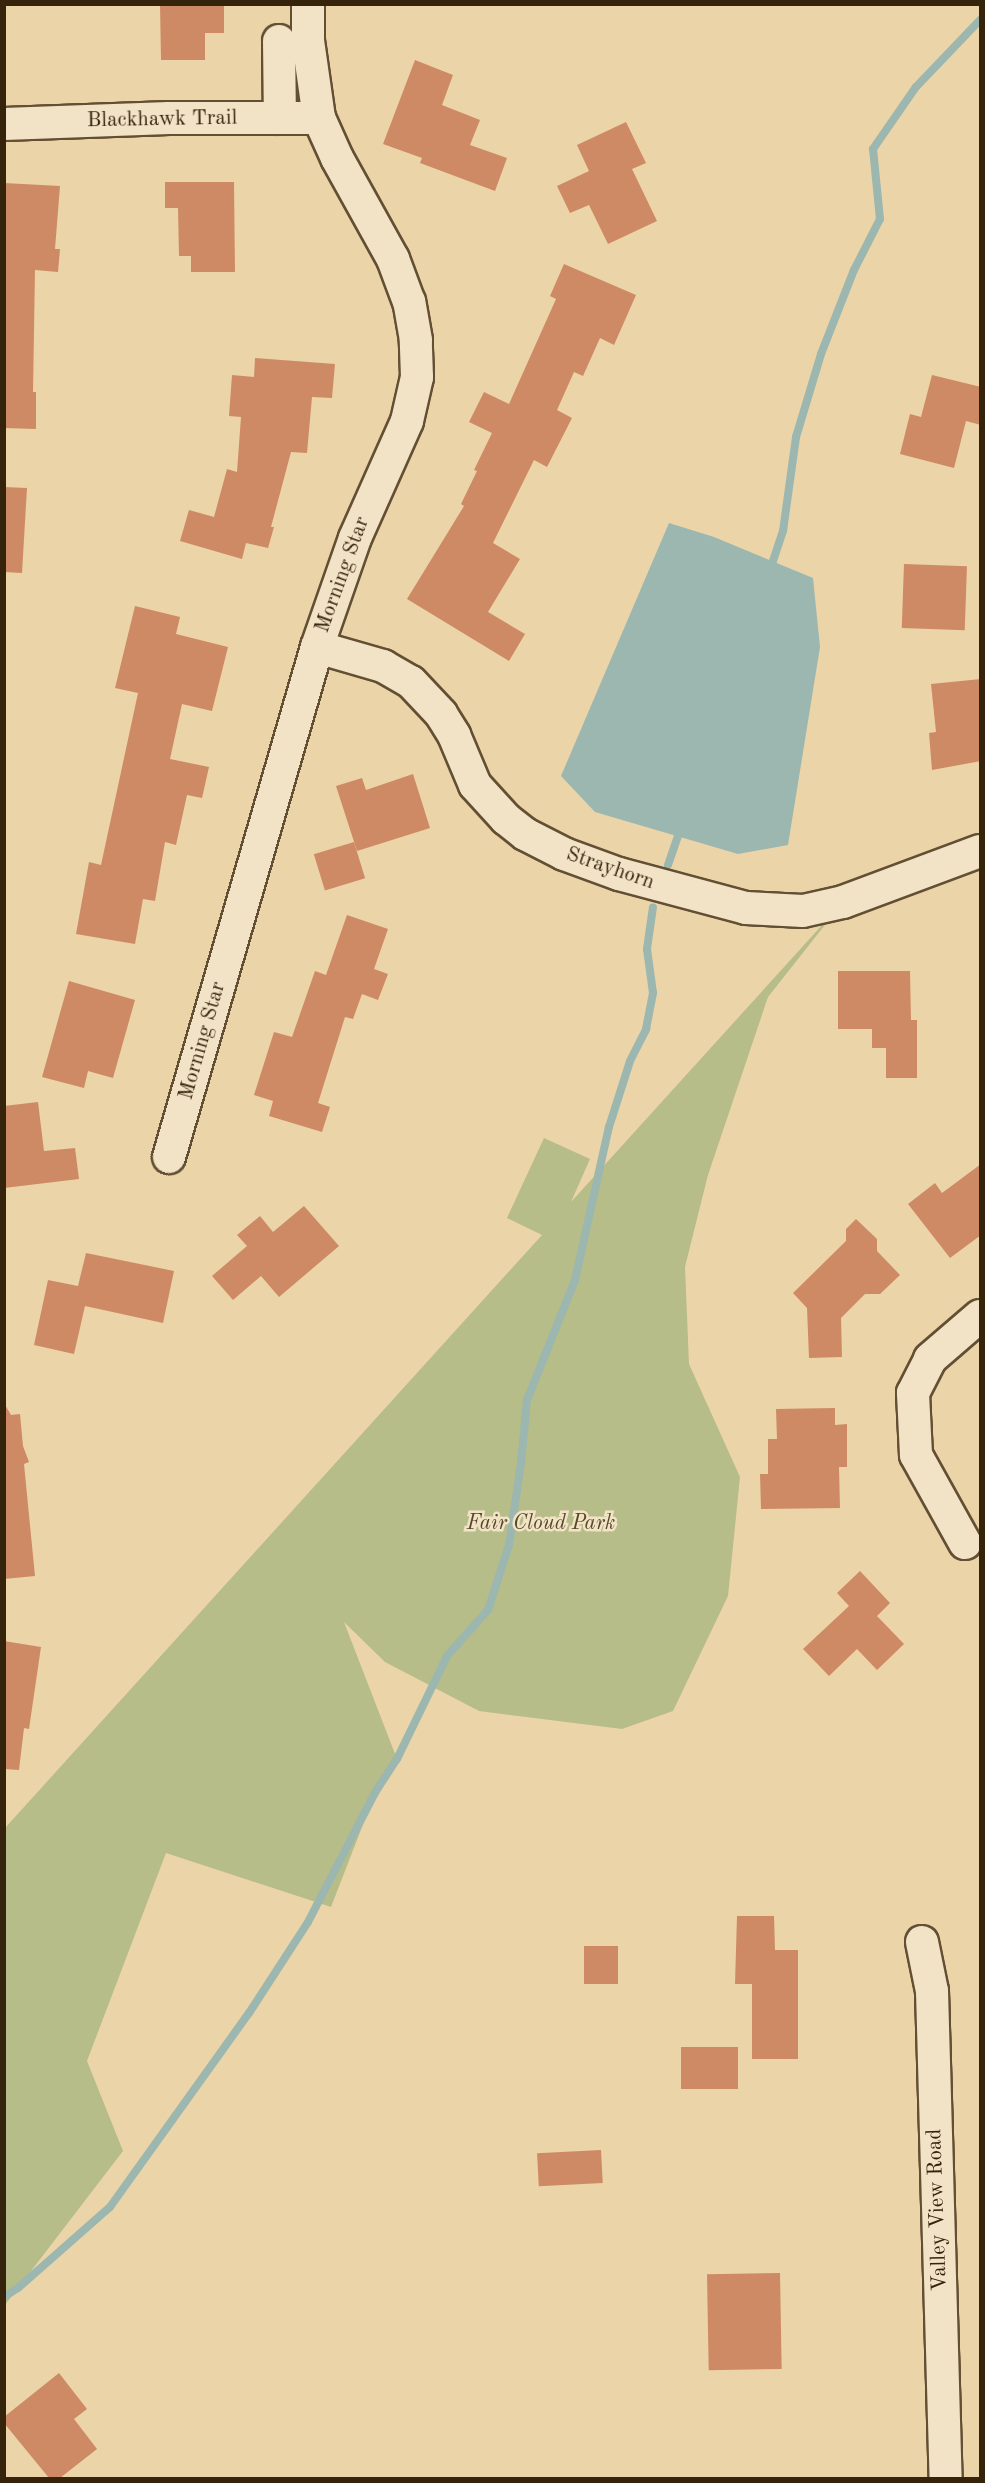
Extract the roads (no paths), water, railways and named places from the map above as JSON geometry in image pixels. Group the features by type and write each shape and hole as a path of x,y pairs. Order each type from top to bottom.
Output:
{"street":[{"name":"Morning Star","path":"169,1158 317,647 355,538 407,421 417,377 416,340 409,302 393,259 337,158 319,118 308,41 308,4"},
{"path":"279,41 280,118"},
{"name":"Blackhawk Trail","path":"4,124 319,118"},
{"name":"Strayhorn","path":"317,647 382,666 411,682 441,714 454,735 475,786 506,819 525,834 564,854 619,874 746,908 803,910 843,902 981,851"},
{"path":"964,1543 916,1455 912,1393 930,1359 981,1316"},
{"name":"Valley View Road","path":"922,1942 932,1991 946,2478"}],"water":[{"path":"669,523 714,537 813,578 820,647 788,845 738,854 595,812 561,776"}],"waterway":[{"path":"770,570 783,531 796,437 821,354 854,270 880,219 873,149 916,87 980,20"},
{"path":"668,865 681,828"},
{"path":"4,2297 18,2288 110,2207 249,2013 308,1922 376,1791 397,1759 447,1656 488,1610 509,1545 521,1463 527,1400 575,1280 609,1127 630,1061 646,1029 653,993 647,949 653,907"}],"park label":[{"name":"Fair Cloud Park","path":"541,1524"}]}
